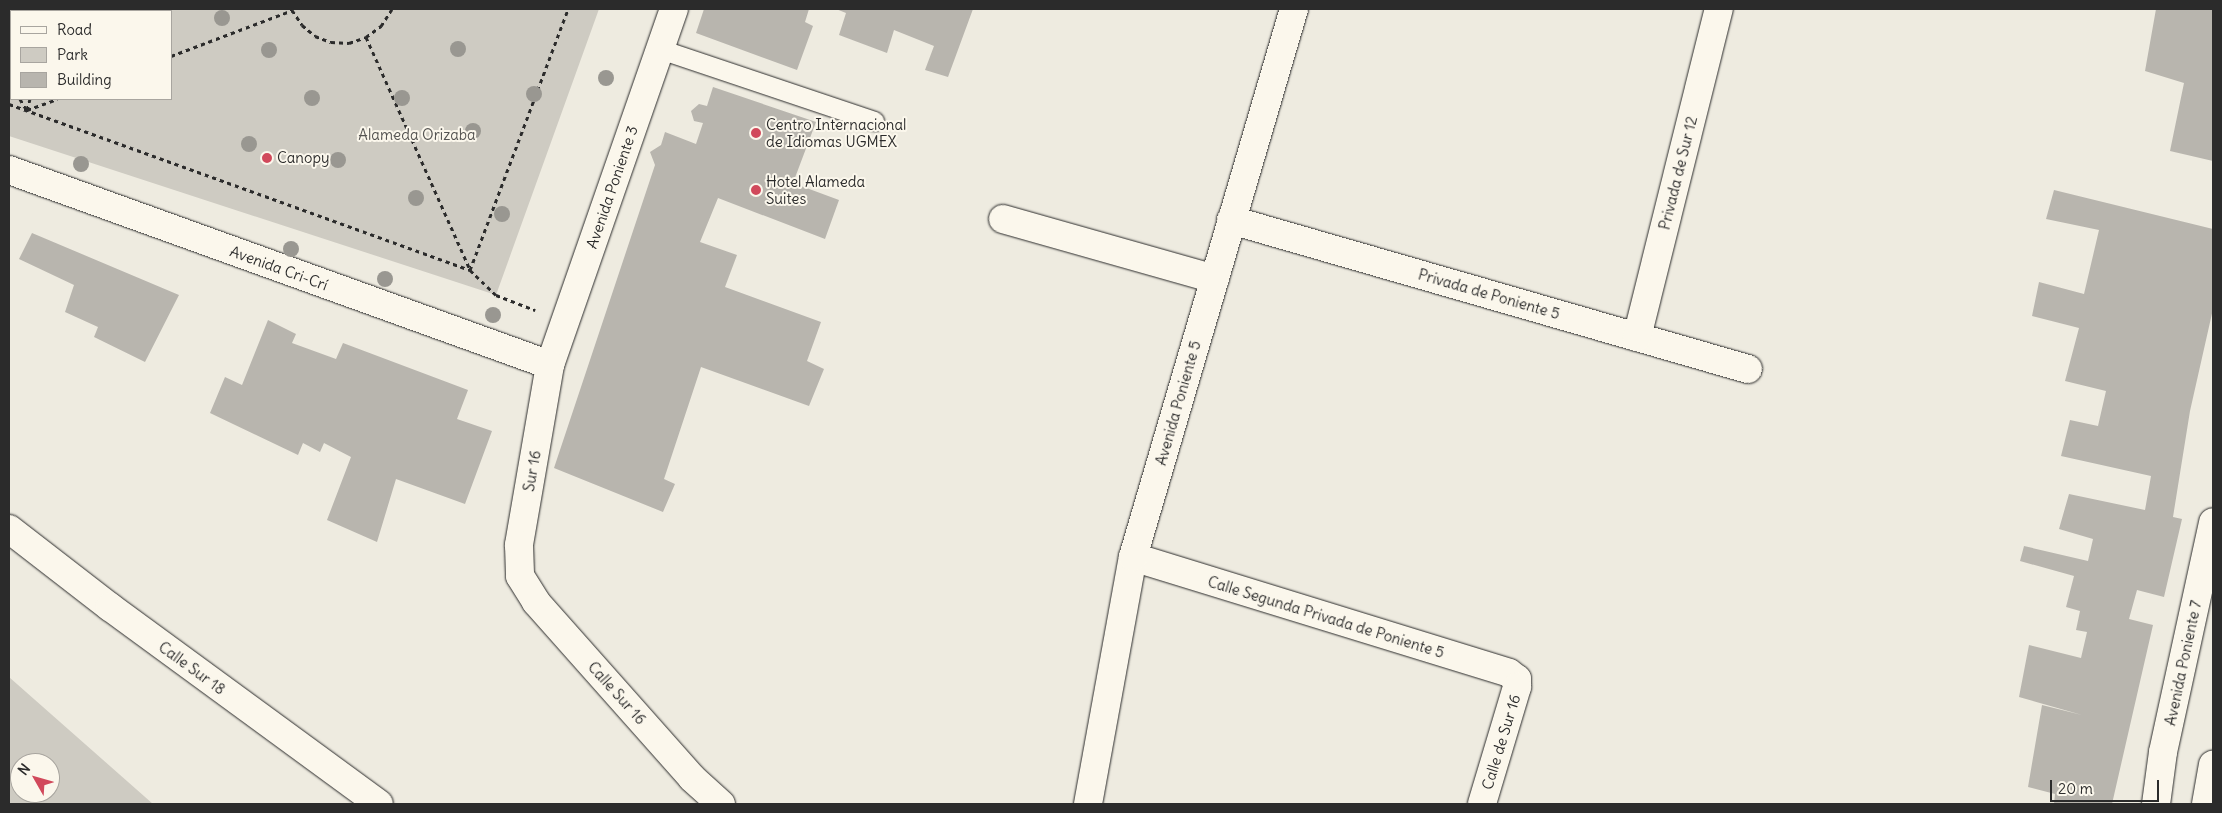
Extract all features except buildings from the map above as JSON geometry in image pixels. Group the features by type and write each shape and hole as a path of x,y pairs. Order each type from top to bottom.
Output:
{"street":[{"name":"Avenida Poniente 3","path":"550,365 674,9"},
{"name":"Avenida Poniente 5","path":"1088,804 1133,557 1294,9"},
{"name":"Privada de Sur 12","path":"1637,337 1719,9"},
{"name":"Avenida Cri-Crí","path":"9,170 550,365"},
{"path":"1002,219 1215,279"},
{"name":"Privada de Poniente 5","path":"1231,220 1748,368"},
{"name":"Sur 16","path":"520,576 519,545 550,365"},
{"name":"Avenida Poniente 7","path":"2156,804 2163,752 2213,522"},
{"name":"Calle Sur 18","path":"9,528 110,608 379,804"},
{"name":"Calle Segunda Privada de Poniente 5","path":"1133,557 1509,673 1517,679"},
{"name":"Calle Sur 16","path":"520,576 536,602 692,778 721,804"},
{"name":"Calle de Sur 16","path":"1482,804 1517,687 1517,679"},
{"path":"2206,804 2213,765"}],"lane":[{"path":"660,49 874,121"}],"path":[{"path":"172,56 292,10 302,25 323,39 348,43 366,37 381,26 392,9"},
{"path":"470,270 568,9"},
{"path":"366,37 470,270"},
{"path":"21,100 27,110"},
{"path":"27,110 30,100"},
{"path":"27,110 54,100"},
{"path":"9,104 470,270 496,294 565,322"}],"green space":[{"name":"Alameda Orizaba","path":"9,9 599,9 496,295 9,136"},
{"path":"9,677 153,804 9,804"}],"place":[{"name":"Centro Internacional de Idiomas UGMEX","path":"756,133"},
{"name":"Canopy","path":"267,158"},
{"name":"Hotel Alameda Suites","path":"756,190"}]}
